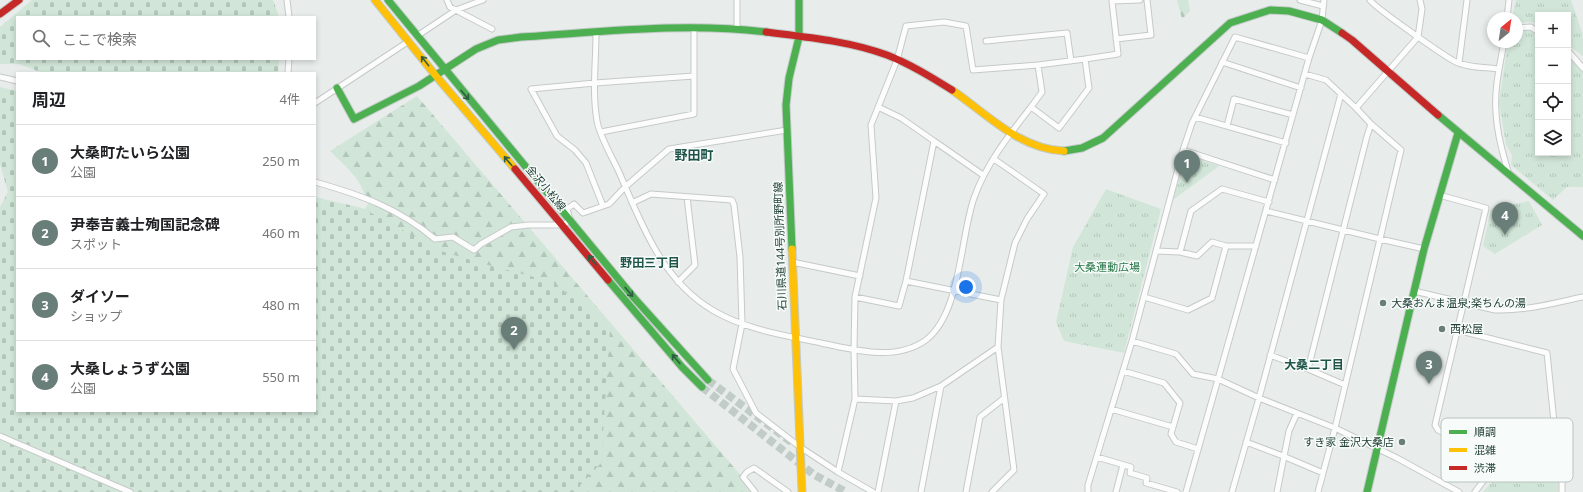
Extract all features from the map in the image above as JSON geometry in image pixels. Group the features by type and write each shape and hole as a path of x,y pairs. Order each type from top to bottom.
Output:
{"street":[{"path":"0,14 19,0"},
{"path":"287,0 289,16"},
{"name":"金沢小松線","path":"375,0 436,76 682,367 702,388"},
{"name":"金沢小松線","path":"388,0 635,299 708,380"},
{"path":"447,0 450,7 492,29"},
{"path":"417,36 456,10 483,0"},
{"path":"737,0 737,29"},
{"name":"石川県道144号別所野町線","path":"799,0 799,37 789,78 786,105 802,492"},
{"path":"838,472 854,398 856,297 876,198 871,125 897,60 906,26 944,22 966,26 973,70 1038,65 1118,54 1112,1 1140,0"},
{"path":"1116,39 1151,35 1147,0"},
{"path":"1186,492 1304,74 1322,20 1324,3 1300,0"},
{"path":"1370,0 1418,37 1454,61 1467,65 1499,69"},
{"path":"1356,108 1418,37 1422,9 1420,0"},
{"path":"1459,63 1467,0"},
{"path":"1508,12 1509,0"},
{"path":"337,88 354,119 419,86 476,49 498,40 521,37 694,26 737,29 846,44 878,52 897,60 948,88 1010,134 1037,146 1060,152 1082,149 1102,138 1230,23 1270,10 1289,11 1322,20 1352,40 1458,133 1583,236"},
{"path":"601,132 694,114 694,26"},
{"path":"1523,28 1531,27 1535,30"},
{"path":"596,33 595,104 598,124 632,203 655,250 665,266 678,282 715,312 751,328 866,353 890,352 908,349 926,340 937,328 947,311 953,291 973,200 983,175 1010,134 1042,92 1038,65"},
{"path":"986,41 1067,33 1071,61"},
{"path":"1088,492 1088,485 1132,341 1183,150 1195,117 1222,62 1235,37 1309,58"},
{"path":"316,102 409,41"},
{"path":"1503,48 1499,69 1496,112 1500,144 1509,176"},
{"path":"1571,54 1583,68"},
{"path":"1031,108 1059,128 1089,88 1085,59"},
{"path":"288,72 289,60"},
{"path":"1222,62 1301,88"},
{"path":"1304,74 1326,80 1371,124 1401,150 1335,428 1318,492"},
{"path":"603,206 586,163 575,150 557,136 531,89 694,76"},
{"path":"0,77 16,81"},
{"path":"1232,492 1259,398 1341,94"},
{"path":"1227,126 1234,99 1293,115"},
{"path":"878,106 901,118 983,175"},
{"path":"1195,117 1286,142"},
{"path":"1308,369 1371,124"},
{"path":"316,182 354,193 385,206 416,224 435,239 453,237 474,250 481,244 511,228 528,225 563,226 570,220 568,209 574,204 583,213 608,204 625,187 669,149 787,130"},
{"path":"1367,492 1424,249 1458,133"},
{"path":"856,297 899,306 906,280 934,141"},
{"path":"1183,150 1275,180"},
{"path":"992,492 1014,470 1003,399 998,347 1001,300 1015,242 1044,194 994,159"},
{"path":"1180,252 1191,211 1222,189 1269,202"},
{"path":"632,203 651,194 732,200 734,205 740,257 742,324 733,369 756,413 800,447 838,472 873,492"},
{"path":"1439,195 1486,208 1435,425 1441,432"},
{"path":"678,282 695,266 687,197"},
{"path":"1266,211 1424,249"},
{"path":"1156,251 1180,252 1197,256 1212,242 1226,246 1256,246"},
{"path":"1144,297 1188,310 1212,298 1226,246"},
{"path":"792,262 860,276"},
{"path":"906,280 1001,300"},
{"path":"1414,291 1495,310 1539,307 1583,297"},
{"path":"1457,330 1547,353 1554,418"},
{"path":"1132,341 1176,354 1194,374 1218,379 1259,398 1335,428 1397,458 1459,492"},
{"path":"854,398 896,401 913,398 941,386 998,347"},
{"path":"1270,355 1345,385"},
{"path":"1123,371 1164,383 1180,403 1171,434 1176,442 1198,449"},
{"path":"921,492 941,386"},
{"path":"966,492 980,417 1003,399"},
{"path":"878,492 896,401"},
{"path":"1112,409 1173,427"},
{"path":"1277,492 1289,431 1297,413"},
{"path":"0,436 130,492"},
{"path":"1246,442 1284,456 1323,473"},
{"path":"1097,457 1131,467 1130,473 1147,478 1146,483 1177,492"},
{"path":"1116,492 1123,465"},
{"path":"755,492 743,477 747,472 754,468 788,492"},
{"path":"1475,492 1483,482"}],"green space":[{"path":"32,0 273,0 279,16 16,16 16,60 279,60 278,72 40,72 19,64 0,64 0,27"},
{"path":"1177,0 1188,0 1190,11 1182,19"},
{"path":"1516,0 1571,0 1583,35 1583,56 1571,47 1571,12 1535,12 1535,23 1523,23 1523,12 1513,12"},
{"path":"1531,27 1535,30 1535,156 1571,156 1571,54 1583,68 1583,187 1567,187 1553,200 1511,165 1512,155 1506,145 1499,102 1507,48 1523,48 1523,30"},
{"path":"0,87 16,91 16,412 316,412 316,197 362,208 441,251 553,282 610,328 601,463 574,492 0,492 0,207 8,192 0,164"},
{"path":"417,96 749,485 752,492 196,492 314,412 316,412 358,220 368,204 362,187 353,174 330,151"},
{"path":"1193,157 1219,166 1173,200 1183,163"},
{"name":"大桑運動広場","path":"1106,189 1161,209 1124,353 1064,341 1056,322 1073,247"},
{"path":"1529,201 1542,225 1495,254 1483,246 1491,209"},
{"path":"1492,482 1558,482 1558,492 1483,492"}],"tunnel":[{"path":"708,380 794,444"},
{"path":"702,387 813,474 846,492"}],"traffic: fast":[{"path":"388,0 635,299 708,380"},
{"path":"792,249 786,105 789,78 799,37 799,0"},
{"path":"1064,151 1082,148 1103,138 1230,23 1270,10 1289,11 1322,20 1342,33"},
{"path":"337,88 354,119 419,86 476,49 498,40 521,37 674,28 736,29 766,32"},
{"path":"1438,115 1583,236"},
{"path":"1367,492 1424,249 1458,133"},
{"path":"608,280 682,367 702,387"}],"traffic: slow":[{"path":"375,0 436,76 515,169"},
{"path":"952,90 1004,129 1018,137 1032,144 1048,149 1064,151"},
{"path":"792,249 802,492"}],"traffic: jam":[{"path":"0,14 19,0"},
{"path":"766,32 827,40 873,50 904,62 952,90"},
{"path":"1342,33 1438,115"},
{"path":"515,169 608,280"}],"place":[{"name":"大桑町たいら公園","path":"1187,183"},
{"name":"大桑しょうず公園","path":"1505,235"},
{"name":"大桑おんま温泉;楽ちんの湯","path":"1383,303"},
{"name":"西松屋","path":"1442,329"},
{"name":"尹奉吉義士殉国記念碑","path":"514,350"},
{"name":"ダイソー","path":"1429,384"},
{"name":"すき家 金沢大桑店","path":"1402,442"}],"district":[{"name":"野田町","path":"694,155"},
{"name":"野田三丁目","path":"650,263"},
{"name":"大桑二丁目","path":"1314,365"}]}
